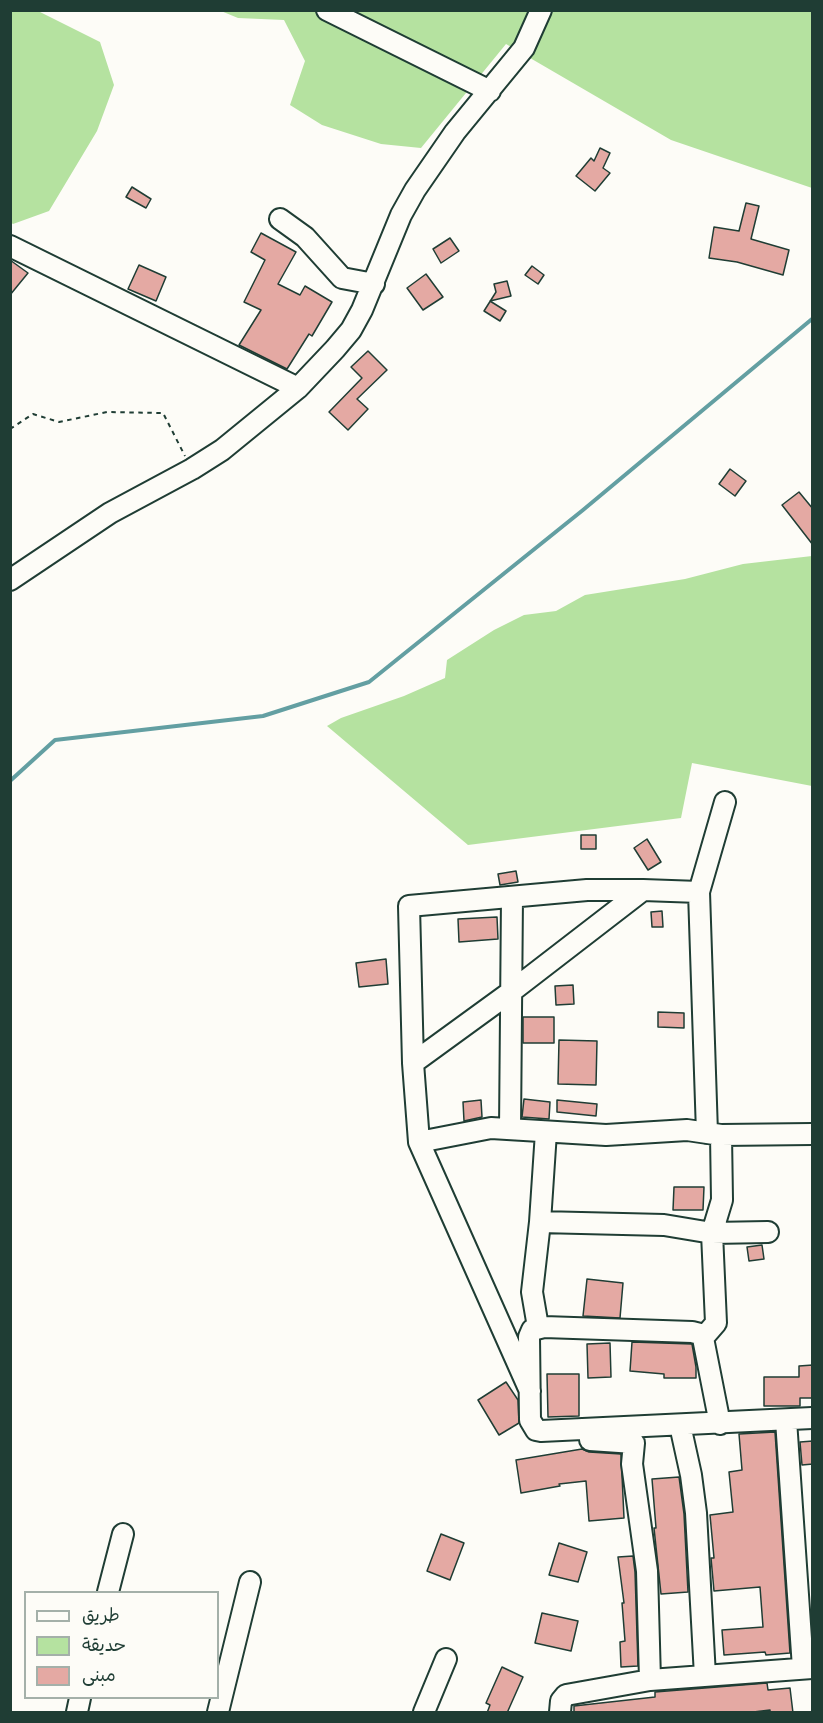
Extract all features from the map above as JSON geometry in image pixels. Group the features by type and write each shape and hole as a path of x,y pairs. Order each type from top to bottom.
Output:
{"street":[{"path":"327,10 490,91"},
{"path":"10,580 110,513 192,469 222,450 298,388 351,330 374,284 401,214 415,190 454,132 524,48 541,10"},
{"path":"280,219 305,237 342,278 374,284"},
{"path":"10,246 298,388"},
{"path":"703,1338 716,1323 712,1233 722,1200 714,1134 699,892 725,802"},
{"path":"530,1391 419,1142 413,1063 410,906 587,890 699,892"},
{"path":"413,1063 512,991 643,890"},
{"path":"510,1130 512,897"},
{"path":"419,1142 490,1128 606,1135 687,1130 714,1134 813,1134"},
{"path":"538,1327 532,1292 540,1222 546,1132"},
{"path":"540,1222 664,1225 712,1233 768,1232"},
{"path":"720,1424 703,1338 700,1334 538,1327 532,1330 528,1337 530,1420 536,1430 720,1424 813,1418"},
{"path":"560,1713 561,1701 566,1695 650,1680 808,1668 786,1420"},
{"path":"681,1425 696,1513 705,1676"},
{"path":"547,1431 566,1437 634,1443 632,1464 647,1571 650,1680"},
{"path":"109,1591 123,1534"},
{"path":"218,1713 250,1582"},
{"path":"424,1713 446,1659"}],"path":[{"path":"10,429 33,414 59,422 107,412 163,413 192,469"}],"green space":[{"path":"11,10 38,11 100,42 114,85 97,131 49,211 13,224 10,222"},
{"path":"221,11 812,11 812,188 671,140 506,44 421,148 381,144 322,125 290,105 305,61 284,20 238,18"},
{"path":"812,556 812,786 692,763 681,818 468,845 327,726 341,718 404,696 445,678 447,660 494,630 524,615 556,611 585,595 685,579 743,564"}],"building":[{"path":"600,148 610,153 603,168 610,173 595,191 576,176 591,158 594,161"},
{"path":"132,187 151,199 146,208 126,197"},
{"path":"746,203 759,206 751,239 789,250 783,275 737,262 709,258 714,227 739,231"},
{"path":"261,233 296,252 278,284 300,295 305,286 332,302 312,336 309,334 287,369 239,345 261,310 244,302 265,260 251,252"},
{"path":"450,238 459,251 441,263 433,249"},
{"path":"10,260 28,273 10,295"},
{"path":"139,265 166,277 156,301 128,289"},
{"path":"532,266 544,275 538,284 525,275"},
{"path":"426,274 443,297 423,310 407,288"},
{"path":"507,281 511,296 490,301 496,292 494,284"},
{"path":"490,301 506,311 500,321 484,311"},
{"path":"368,351 387,370 357,399 368,409 348,430 329,412 362,378 351,367"},
{"path":"730,469 746,481 735,496 719,484"},
{"path":"799,492 813,509 813,545 782,505"},
{"path":"581,835 596,835 596,849 581,849"},
{"path":"647,839 661,862 648,870 634,848"},
{"path":"516,871 518,882 500,885 498,874"},
{"path":"662,911 663,927 652,927 651,912"},
{"path":"497,917 498,939 459,942 458,919"},
{"path":"386,959 388,984 359,987 356,963"},
{"path":"573,985 574,1004 556,1005 555,986"},
{"path":"658,1012 684,1013 684,1028 658,1027"},
{"path":"523,1017 554,1017 554,1043 523,1043"},
{"path":"559,1040 597,1041 596,1085 558,1084"},
{"path":"524,1099 550,1102 549,1119 522,1117"},
{"path":"481,1100 482,1117 464,1121 463,1102"},
{"path":"557,1100 597,1104 596,1116 557,1112"},
{"path":"674,1187 704,1187 703,1210 673,1210"},
{"path":"762,1245 764,1259 749,1261 747,1247"},
{"path":"587,1279 623,1283 620,1318 583,1316"},
{"path":"632,1342 692,1344 696,1378 664,1378 664,1374 630,1371"},
{"path":"610,1343 611,1377 588,1378 587,1344"},
{"path":"813,1365 813,1398 800,1398 800,1406 764,1406 764,1377 799,1377 799,1366"},
{"path":"547,1374 579,1374 579,1416 548,1417"},
{"path":"506,1382 518,1400 519,1423 499,1435 478,1400"},
{"path":"775,1432 790,1653 724,1655 722,1630 763,1627 760,1587 714,1591 710,1515 733,1512 729,1472 742,1470 739,1434"},
{"path":"813,1441 813,1464 802,1465 800,1442"},
{"path":"582,1449 589,1452 621,1454 624,1518 589,1521 586,1481 559,1484 560,1486 521,1493 516,1460"},
{"path":"679,1477 684,1514 688,1592 661,1594 654,1528 656,1528 652,1479"},
{"path":"441,1534 464,1543 450,1580 427,1571"},
{"path":"559,1543 587,1552 578,1582 549,1575"},
{"path":"633,1556 638,1666 621,1667 620,1642 625,1641 622,1603 624,1603 618,1557"},
{"path":"542,1613 578,1621 571,1651 535,1643"},
{"path":"502,1667 523,1677 507,1713 487,1713 490,1705 486,1703"},
{"path":"767,1683 768,1690 790,1688 793,1713 770,1713 770,1710 745,1713 574,1713 574,1706 655,1697 655,1692"}],"waterway":[{"path":"10,781 55,740 263,716 369,682 583,510 812,319"}]}
